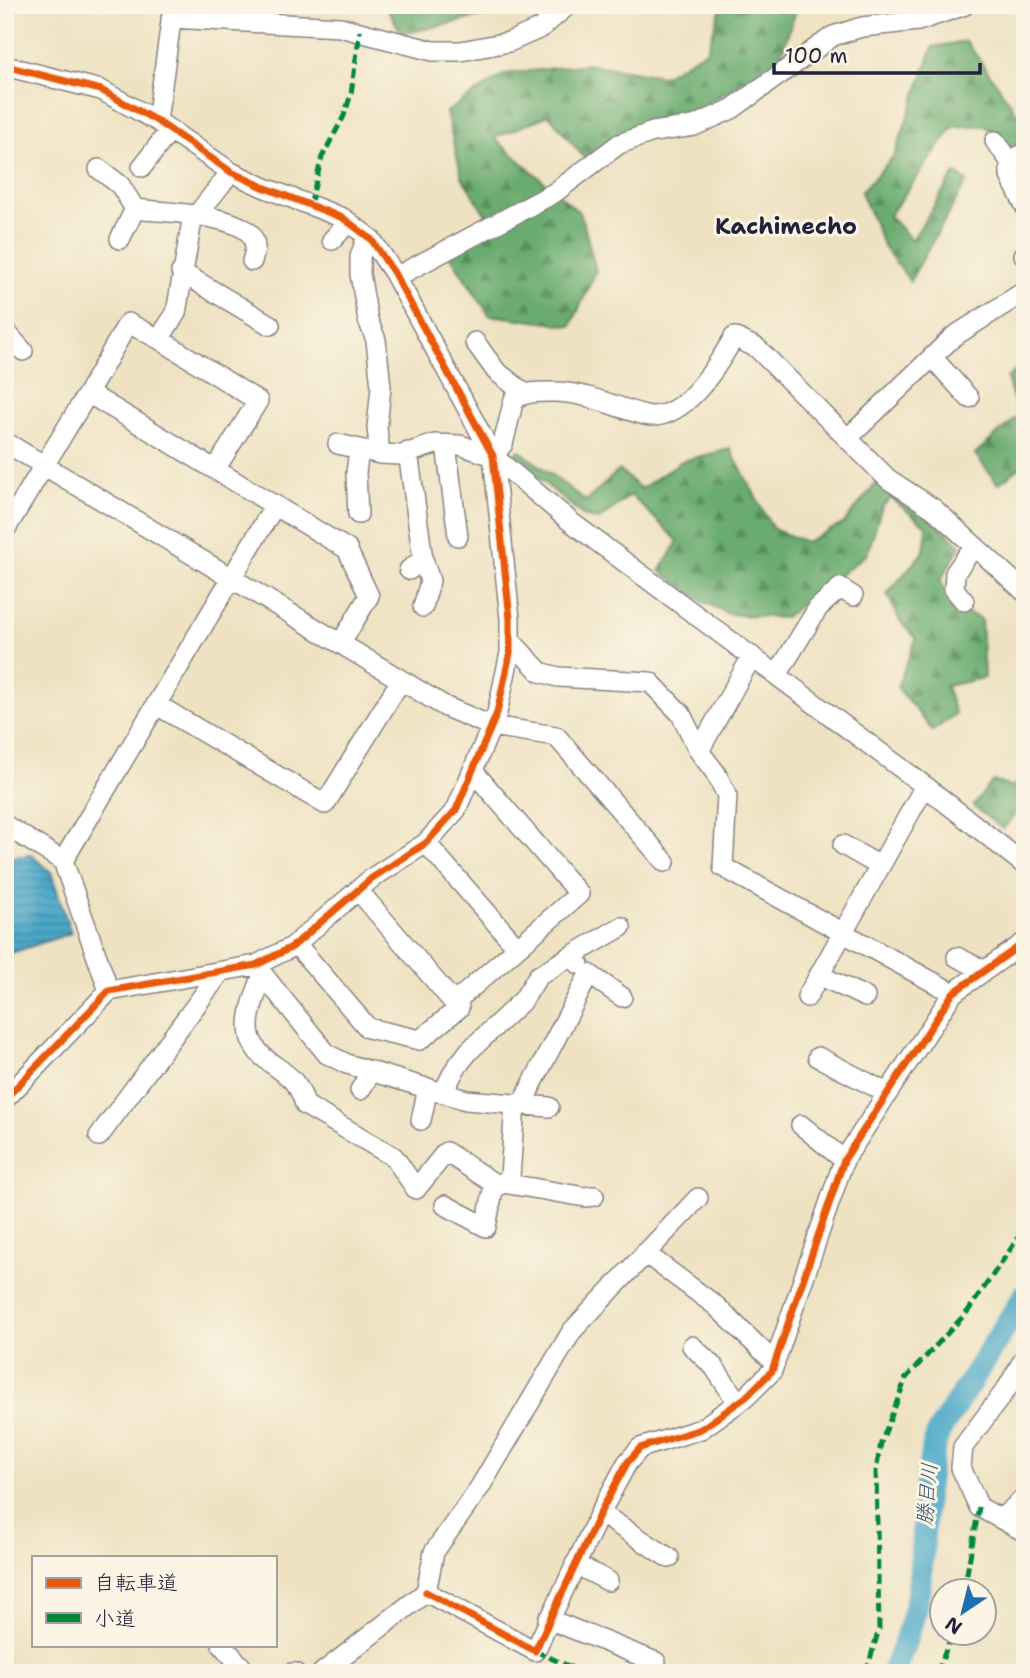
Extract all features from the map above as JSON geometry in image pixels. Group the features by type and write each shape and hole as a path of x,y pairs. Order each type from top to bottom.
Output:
{"street":[{"path":"142,167 164,125 172,12 340,27 433,51 461,51 509,42 541,28 568,5"},
{"path":"396,277 554,192 619,144 653,132 694,126 732,109 834,36 862,27 918,21 965,5"},
{"path":"8,66 101,90 164,125 231,172 349,222 367,236 396,277 493,456 571,522 925,786 1025,865"},
{"path":"995,141 1011,168 1025,206"},
{"path":"99,169 120,185 135,209"},
{"path":"159,339 176,313 181,272 195,215 231,172"},
{"path":"135,209 195,215 242,228 251,234 256,244 252,261"},
{"path":"120,239 135,209"},
{"path":"332,240 349,222"},
{"path":"367,236 360,257 360,274 368,320 376,341 381,387 377,428 380,454"},
{"path":"181,272 270,325"},
{"path":"848,438 953,337 1025,291"},
{"path":"5,530 128,323 159,339 258,401 216,468"},
{"path":"5,331 23,351"},
{"path":"5,1099 109,991 259,970 296,944 358,890 426,843 456,810 497,713 510,640 493,456 503,444 514,399 524,393 580,393 648,416 664,415 683,403 712,375 734,337 757,348 888,479 934,509 1025,592"},
{"path":"475,342 496,371 524,393"},
{"path":"932,357 969,398"},
{"path":"88,393 346,549 369,596 341,643"},
{"path":"5,442 446,707 491,726 556,736 665,863"},
{"path":"338,444 380,454 402,455 435,444 460,445 493,456"},
{"path":"446,445 458,536"},
{"path":"358,514 356,473 359,449"},
{"path":"408,452 416,564 430,581 423,607"},
{"path":"63,861 275,505"},
{"path":"964,601 954,589 955,573 974,545"},
{"path":"777,676 813,625 818,608 840,588 853,596"},
{"path":"510,640 540,672 558,677 649,682 681,714 699,751 715,772 727,795 723,867 953,993"},
{"path":"699,751 752,656"},
{"path":"157,705 325,804 401,680"},
{"path":"454,1003 579,894 473,771"},
{"path":"807,997 878,865 925,786"},
{"path":"5,825 63,861 109,991"},
{"path":"426,843 517,947"},
{"path":"843,845 878,865"},
{"path":"296,944 368,1028 420,1040 458,1008 358,890"},
{"path":"421,1120 435,1091 469,1051 523,1000 538,976 621,927"},
{"path":"426,1592 535,1651 548,1619 627,1463 640,1448 701,1429 737,1403 772,1371 844,1160 953,993 1025,942"},
{"path":"571,956 589,974 622,996"},
{"path":"957,957 984,971"},
{"path":"259,970 327,1054 372,1072 466,1100 549,1107"},
{"path":"259,970 251,1009 250,1038 265,1058 292,1077 301,1088 305,1105 394,1157 416,1189 446,1152 501,1184 533,1196 594,1196"},
{"path":"99,1136 219,974"},
{"path":"445,1205 486,1227 493,1190 510,1177 519,1104 589,974"},
{"path":"819,975 865,997"},
{"path":"818,1057 887,1094"},
{"path":"360,1090 372,1072"},
{"path":"801,1125 844,1160"},
{"path":"322,1673 426,1592 434,1552 480,1488 572,1331 698,1198"},
{"path":"645,1253 716,1306 775,1363"},
{"path":"692,1346 715,1367 737,1403"},
{"path":"1025,1357 1008,1387 963,1447 961,1468 979,1507 1025,1532"},
{"path":"1001,1519 1025,1497"},
{"path":"600,1513 669,1558"},
{"path":"575,1564 608,1581"},
{"path":"548,1619 656,1662"},
{"path":"223,1646 247,1673"}],"green space":[{"path":"385,5 532,5 402,34"},
{"path":"722,5 798,5 779,60 710,102 586,160 549,115 494,138 581,214 596,271 571,326 489,315 445,248 491,223 462,177 446,112 505,74 588,64 663,76 707,50"},
{"path":"966,41 1025,124 1025,138 1010,148 984,125 953,127 889,216 912,240 955,173 967,181 910,281 884,247 861,192 894,156 933,47"},
{"path":"1015,371 1025,390 1025,463 998,484 975,454 1018,416 1007,378"},
{"path":"730,449 773,529 806,542 843,524 877,482 923,512 961,545 940,581 954,607 981,619 984,678 946,686 955,714 933,731 897,687 916,639 900,621 887,594 924,551 927,527 891,498 882,507 867,554 784,618 729,614 704,602 660,571 678,541 631,495 598,520 584,516 513,457 519,450 586,501 619,470 641,489 682,461"},
{"path":"1025,775 1025,803 1003,829 973,806 993,781 1012,787"}],"water":[{"path":"31,855 51,872 71,933 5,955 5,858"}],"waterway":[{"name":"勝目川","path":"893,1673 916,1603 929,1468 938,1433 1025,1295"}],"marked path":[{"path":"310,205 322,157 344,116 351,94 360,31"},
{"path":"866,1673 879,1629 876,1470 881,1443 906,1378 968,1311 1025,1228"},
{"path":"967,1576 979,1507"},
{"path":"937,1673 948,1646"},
{"path":"535,1651 584,1673"}],"cycle path":[{"path":"5,66 101,90 157,121 231,172 343,218 371,239 394,273 493,456 510,619 510,653 497,713 456,810 426,843 372,878 292,947 256,965 109,991 5,1099"},
{"path":"426,1592 535,1651 600,1513 627,1463 640,1448 701,1429 746,1397 772,1371 844,1160 953,993 1025,942"}],"district":[{"name":"Kachimecho","path":"786,226"}]}
